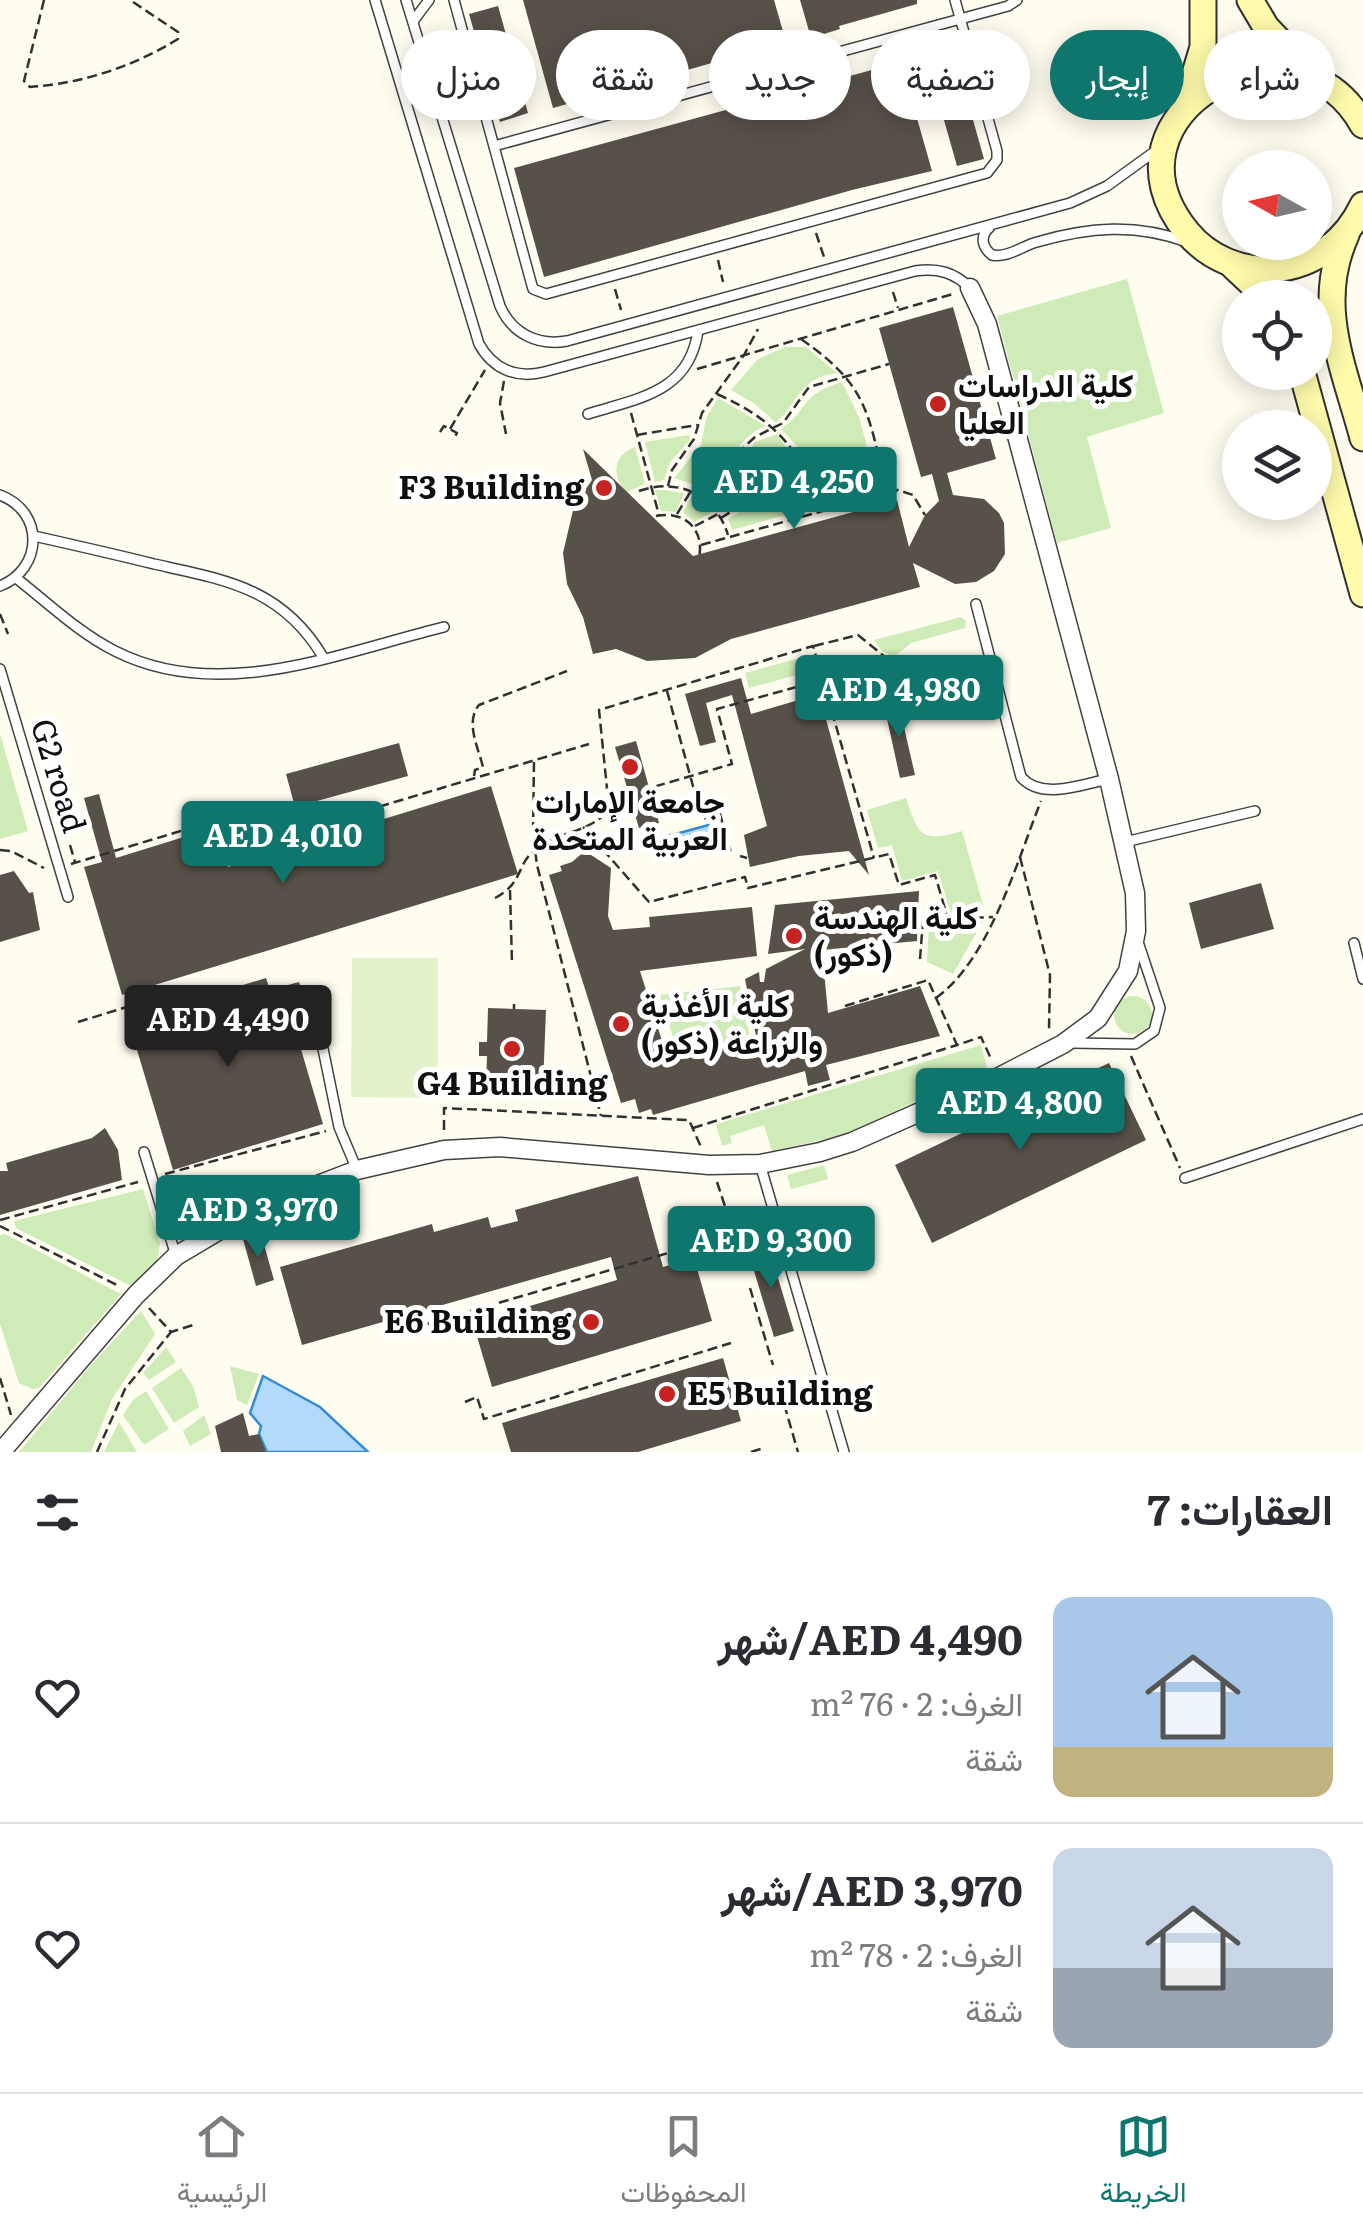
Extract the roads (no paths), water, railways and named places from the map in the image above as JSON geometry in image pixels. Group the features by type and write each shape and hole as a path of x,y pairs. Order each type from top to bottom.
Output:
{"main road":[{"path":"1203,0 1203,46 1187,98 1166,143 1164,177 1172,209 1192,238 1248,280"},
{"path":"1250,0 1269,30"},
{"path":"1187,98 1204,84"},
{"path":"1335,88 1363,125"},
{"path":"1363,205 1338,253 1330,302 1332,327 1363,438"},
{"path":"1210,253 1251,269 1287,268 1321,255 1348,231"},
{"path":"1307,390 1363,594"}],"street":[{"path":"1,1452 136,1295 176,1256 253,1210 357,1170 444,1150 500,1147 710,1165 760,1164 852,1142 999,1077 1063,1044 1098,1018 1128,971 1136,931 1135,893 1109,779 987,324 970,288"}],"lane":[{"path":"375,0 479,344 490,361 507,371 532,375 930,269 960,277 970,288"},
{"path":"406,0 500,306 508,321 528,337 544,342 567,341 1089,196 1124,176 1166,143"},
{"path":"413,22 429,0"},
{"path":"454,0 534,288 539,293 552,294 980,176 993,167 998,152 955,0"},
{"path":"494,146 1008,6 1017,0"},
{"path":"991,226 983,245 992,256 999,257 1034,242 1116,228 1166,234 1210,253"},
{"path":"588,414 660,390 681,374 693,354 698,331"},
{"path":"0,586 16,578 33,552 34,536 22,508 3,494"},
{"path":"34,536 220,578 251,589 292,617 322,657"},
{"path":"16,578 94,639 155,667 222,676 267,671 444,626"},
{"path":"976,604 1018,770 1026,782 1046,790 1109,779"},
{"name":"G2 road","path":"0,669 68,897"},
{"path":"1125,842 1255,811"},
{"path":"1063,1044 1127,1045 1149,1037 1160,1016 1136,931"},
{"path":"1354,943 1363,979"},
{"path":"321,1039 339,1127 357,1170"},
{"path":"1185,1178 1363,1119"},
{"path":"144,1152 176,1256"},
{"path":"760,1164 844,1452"}],"water":[{"path":"716,823 721,843 662,859 657,839"},
{"path":"263,1376 320,1407 368,1452 267,1452 259,1434 261,1426 250,1413"}],"place":[{"name":"كلية الدراسات العليا","path":"938,404"},
{"name":"F3 Building","path":"604,488"},
{"name":"جامعة الإمارات العربية المتحدة","path":"630,767"},
{"name":"كلية الهندسة (ذكور)","path":"794,936"},
{"name":"كلية الأغذية والزراعة (ذكور)","path":"621,1024"},
{"name":"G4 Building","path":"512,1049"},
{"name":"E6 Building","path":"591,1322"},
{"name":"E5 Building","path":"667,1394"}]}
